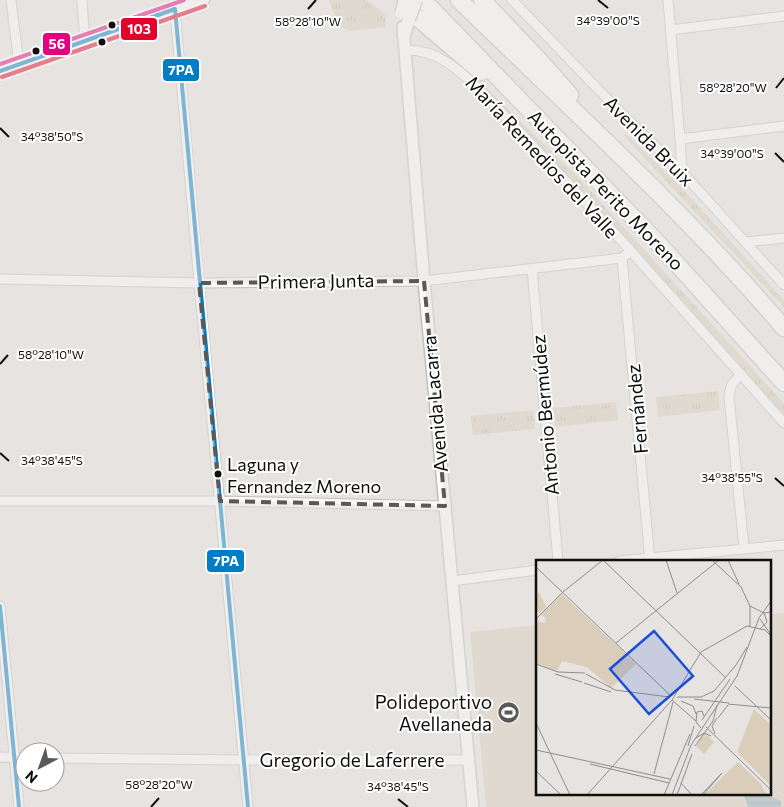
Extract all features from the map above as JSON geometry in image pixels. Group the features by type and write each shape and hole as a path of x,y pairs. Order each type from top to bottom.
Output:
{"highway":[{"name":"Autopista Perito Moreno","path":"424,0 666,251 784,383"},
{"name":"Autopista Perito Moreno","path":"458,0 638,174 757,297 784,328"},
{"path":"482,0 540,61 638,174"},
{"path":"409,17 540,121"}],"main road":[{"path":"0,71 85,42 175,5 203,0"},
{"path":"404,35 416,0"}],"street":[{"path":"11,0 19,65"},
{"path":"82,0 85,42"},
{"path":"404,0 409,17"},
{"name":"Avenida Bruix","path":"512,0 682,172 784,285"},
{"path":"668,0 682,172"},
{"path":"175,5 248,807"},
{"path":"670,30 784,16"},
{"name":"Avenida Lacarra","path":"404,35 424,281 473,807"},
{"name":"María Remedios del Valle","path":"405,50 424,51 446,61 460,71 502,112 784,423"},
{"path":"680,139 784,126"},
{"path":"745,242 784,238"},
{"name":"Primera Junta","path":"0,279 199,282 424,281 622,258 630,252"},
{"name":"Fernández","path":"622,258 650,559"},
{"name":"Antonio Bermúdez","path":"532,269 558,560"},
{"path":"741,375 733,382 729,398 744,548"},
{"path":"0,501 220,501 445,506"},
{"path":"634,560 784,545"},
{"path":"452,581 536,570"},
{"path":"0,606 15,758 0,757"},
{"name":"Gregorio de Laferrere","path":"65,758 470,760"},
{"path":"18,792 19,807"}],"highlighted area":[{"path":"424,281 445,506 220,501 199,283"}],"green space":[{"path":"329,0 366,0 385,15 386,27 348,31 338,24"},
{"path":"419,27 473,75 577,176 772,390 784,404 784,417 509,115 465,70 422,35"},
{"path":"626,134 679,185 784,300 784,307 623,135"},
{"path":"718,391 720,410 658,417 656,397"},
{"path":"616,402 618,420 555,427 553,408"},
{"path":"533,410 535,429 473,435 471,416"},
{"name":"Polideportivo Avellaneda","path":"784,613 784,807 486,807 470,632 536,625 536,794 772,794 772,614"}],"water":[{"path":"743,794 770,794 781,801 781,807 748,807"}],"transit line":[{"name":"56","path":"0,64 184,0"},
{"name":"103","path":"2,77 205,6"},
{"name":"7PA","path":"0,71 175,9 248,807"},
{"name":"7PA","path":"0,606 19,807"}],"place":[{"name":"Laguna y Fernandez Moreno","path":"218,474"},
{"name":"Polideportivo Avellaneda","path":"508,713"}]}
